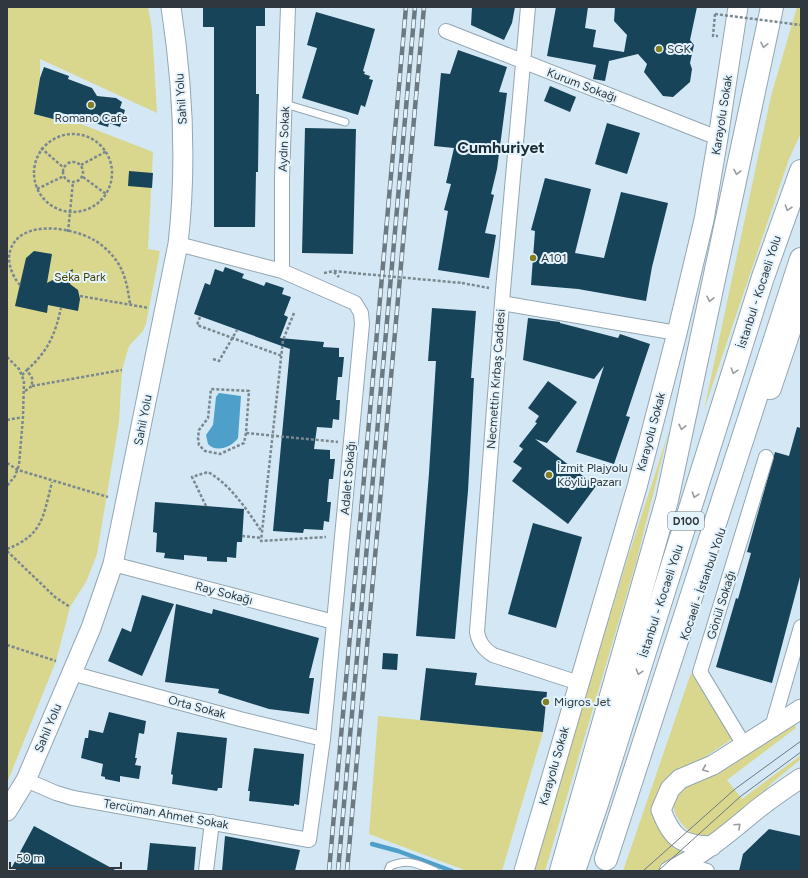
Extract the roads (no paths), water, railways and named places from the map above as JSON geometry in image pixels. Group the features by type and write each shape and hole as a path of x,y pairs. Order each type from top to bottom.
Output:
{"highway":[{"path":"561,871 667,500 772,7"},
{"name":"İstanbul - Kocaeli Yolu","path":"574,871 597,804 763,277 801,171"},
{"path":"604,867 801,259"},
{"name":"Kocaeli - İstanbul Yolu","path":"604,867 751,445 801,296"}],"main road":[{"name":"Sahil Yolu","path":"7,811 26,780 91,628 113,564 178,244 183,203 183,133 180,78 171,7"},
{"name":"Karayolu Sokak","path":"524,871 637,487 677,333 704,220 738,7"},
{"path":"712,846 692,845 682,841 671,831 661,810 664,799 670,789 680,779 713,765 801,709"},
{"path":"676,868 712,846 749,815 801,778"}],"street":[{"name":"Aydın Sokak","path":"282,270 282,178 288,7"},
{"name":"Necmettin Kırbaş Caddesi","path":"528,7 502,303 477,632 478,640 484,649 493,655 579,683"},
{"name":"Kurum Sokağı","path":"446,31 524,63 718,138"},
{"name":"Adalet Sokağı","path":"178,244 282,270 355,303 361,313 362,324 323,740 309,840"},
{"path":"502,303 677,333"},
{"name":"Gönül Sokağı","path":"744,745 700,672 766,457"},
{"name":"Ray Sokağı","path":"113,564 334,622"},
{"path":"772,727 801,627"},
{"name":"Orta Sokak","path":"71,673 323,740"},
{"name":"Tercüman Ahmet Sokak","path":"26,780 56,793 73,798 309,840"},
{"path":"206,871 212,822"},
{"path":"676,868 707,871"}],"lane":[{"path":"285,104 345,122"},
{"path":"388,871 390,866 401,861 410,861 435,871"}],"water":[{"path":"219,393 241,396 238,438 232,444 224,448 211,447 208,444 206,435 213,425 216,397"}],"waterway":[{"path":"372,844 398,851 452,871"}],"tram line":[{"path":"643,871 735,789 801,741"},
{"path":"658,871 741,796 801,752"}],"railway":[{"path":"329,871 406,7"},
{"path":"338,871 415,7"},
{"path":"347,871 424,7"}],"place":[{"name":"SGK","path":"659,49"},
{"name":"Romano Cafe","path":"91,105"},
{"name":"A101","path":"533,258"},
{"name":"İzmit Plajyolu Köylü Pazarı","path":"549,475"},
{"name":"Migros Jet","path":"546,702"}],"district":[{"name":"Cumhuriyet","path":"501,147"}],"park label":[{"name":"Seka Park","path":"80,277"}]}
